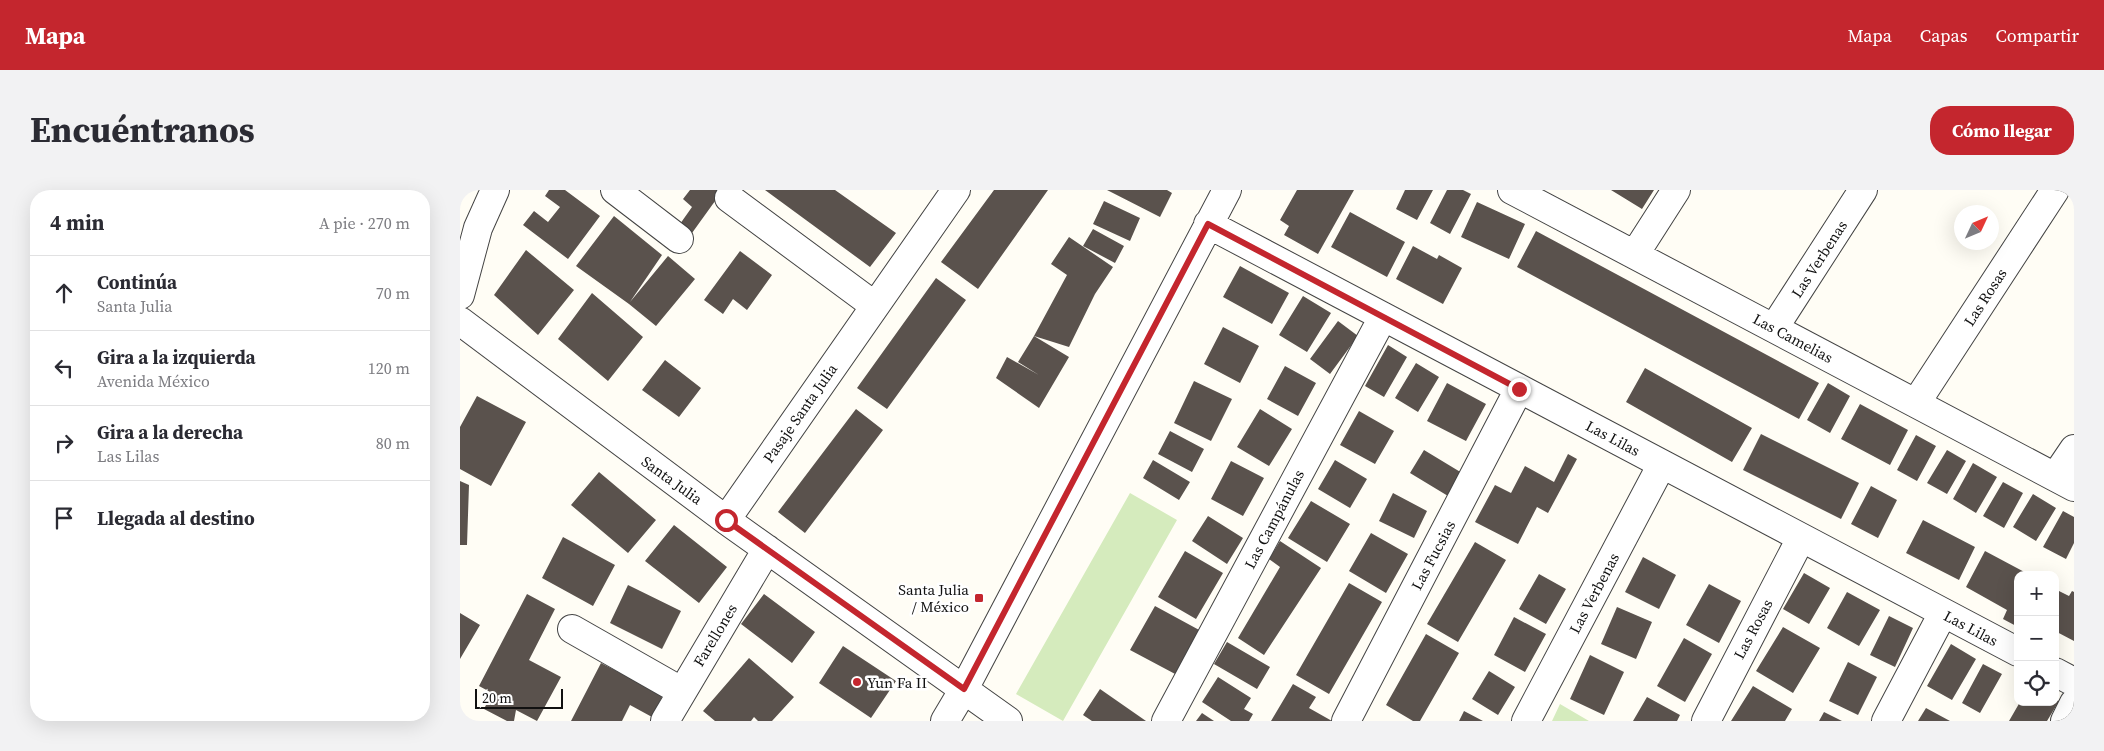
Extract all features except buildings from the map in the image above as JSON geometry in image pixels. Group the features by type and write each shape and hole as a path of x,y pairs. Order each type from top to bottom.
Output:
{"street":[{"path":"460,295 478,228 495,190"},
{"path":"615,190 679,240"},
{"name":"Pasaje Santa Julia","path":"726,520 956,190"},
{"path":"945,721 964,689 1227,190"},
{"name":"Las Camelias","path":"1512,190 2065,482"},
{"path":"1635,254 1676,190"},
{"name":"Las Verbenas","path":"1774,328 1863,190"},
{"name":"Las Rosas","path":"1916,403 2055,190"},
{"path":"729,198 875,306"},
{"name":"Las Lilas","path":"1208,224 2014,650"},
{"name":"Las Campánulas","path":"1166,721 1383,317"},
{"name":"Santa Julia","path":"460,322 726,520 1008,721"},
{"name":"Las Fucsias","path":"1346,721 1519,389"},
{"path":"2065,482 2074,448"},
{"name":"Las Verbenas","path":"1526,721 1662,464"},
{"name":"Las Rosas","path":"1706,721 1801,538"},
{"name":"Farellones","path":"664,721 767,549"},
{"path":"1886,721 1943,613"},
{"path":"572,629 681,691"},
{"path":"2059,674 2074,682"},
{"path":"2065,721 2074,703"}],"green space":[{"path":"1130,493 1177,520 1063,721 1016,694"},
{"path":"1560,704 1589,721 1552,721"}],"place":[{"name":"Santa Julia / México","path":"979,598"},
{"name":"Yun Fa II","path":"857,682"}],"route":[{"path":"726,520 964,689 1208,224 1519,389"}]}
